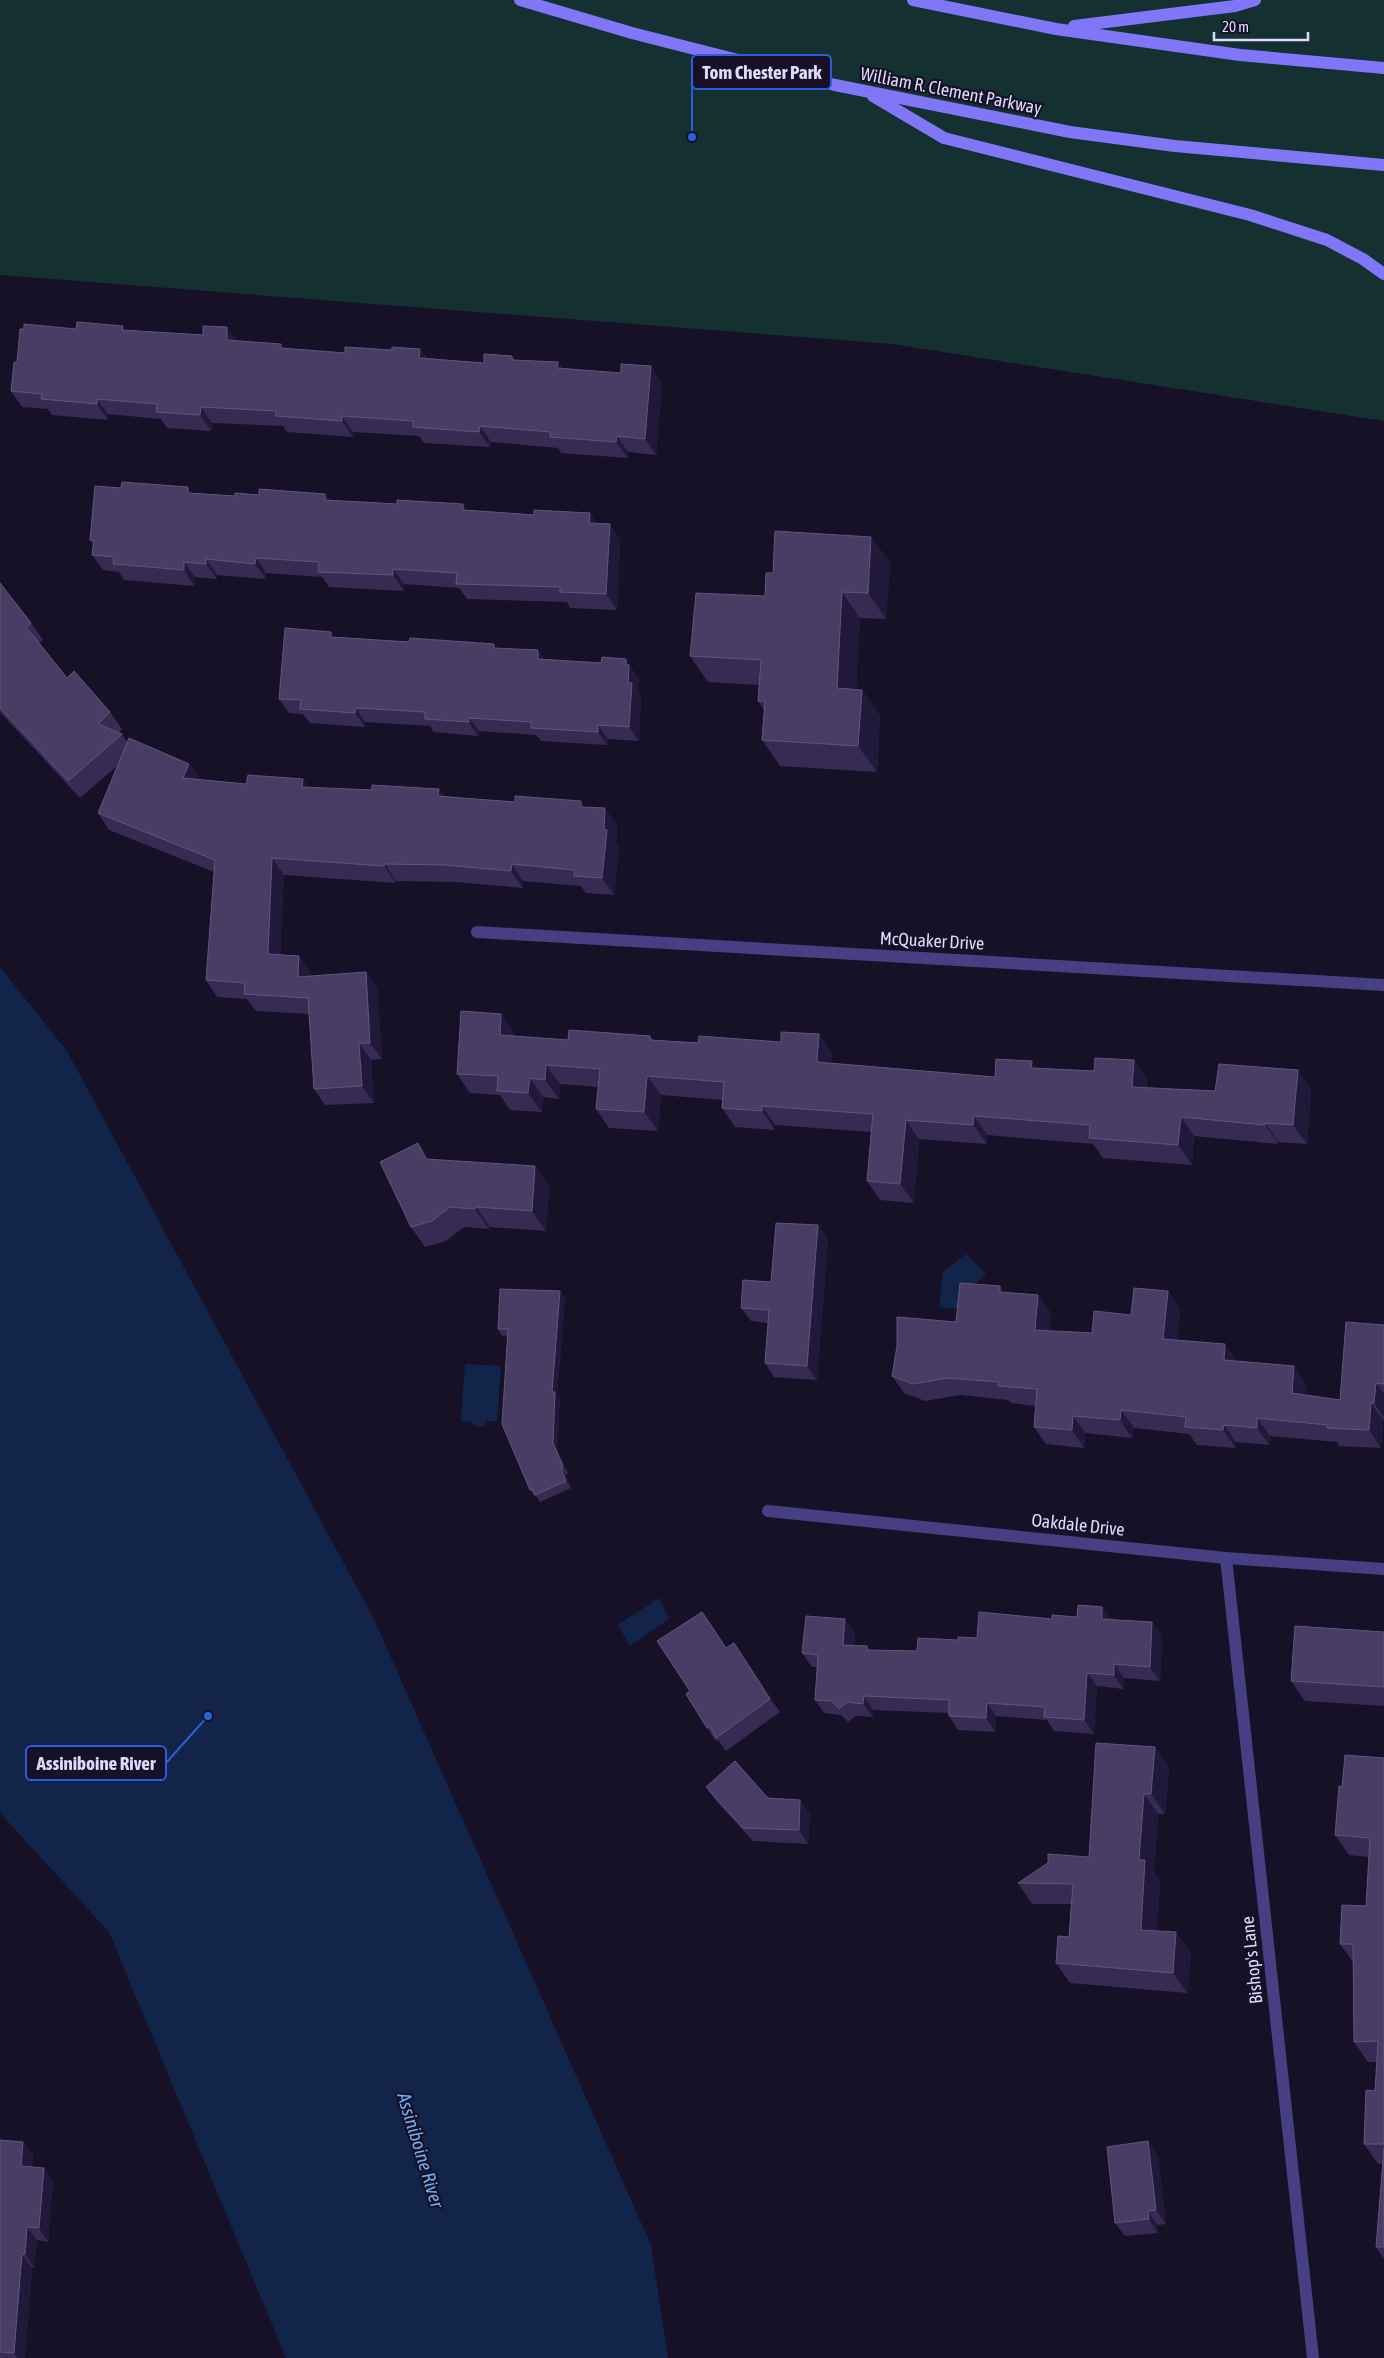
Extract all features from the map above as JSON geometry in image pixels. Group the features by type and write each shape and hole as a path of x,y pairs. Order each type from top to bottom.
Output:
{"main road":[{"name":"William R. Clement Parkway","path":"520,0 642,35 864,91 1070,132 1175,146 1384,166"},
{"path":"913,0 1056,29 1240,55 1384,68"},
{"path":"1056,29 1235,6 1255,0"},
{"path":"864,91 944,138 1250,215 1327,240 1363,259 1384,274"}],"street":[{"name":"McQuaker Drive","path":"477,932 1384,984"},
{"name":"Oakdale Drive","path":"768,1511 1226,1558 1384,1569"},
{"name":"Bishop's Lane","path":"1226,1558 1313,2358"}],"green space":[{"path":"0,0 1384,0 1384,421 892,344 0,275"}],"water":[{"name":"Assiniboine River","path":"0,967 67,1051 374,1619 651,2245 668,2358 286,2358 109,1932 0,1813"},
{"path":"966,1254 986,1274 970,1289 968,1310 939,1307 943,1272"},
{"path":"465,1364 501,1366 497,1421 488,1421 483,1427 475,1426 472,1422 461,1421"},
{"path":"659,1598 669,1619 630,1646 618,1625"}],"building":[{"path":"77,322 123,326 122,330 203,335 203,326 227,327 227,340 281,344 281,348 345,353 345,347 392,350 392,347 420,349 419,358 484,363 484,354 512,356 512,360 558,362 557,368 621,373 621,364 651,366 645,439 617,436 616,442 550,437 550,432 480,426 479,432 413,427 413,421 342,416 342,421 276,416 276,411 201,407 200,415 156,412 157,404 97,399 97,404 41,399 42,394 11,391 14,362 17,363 20,329 24,329 24,324 76,329"},
{"path":"122,482 188,487 188,493 235,496 235,493 259,495 259,489 325,494 325,500 397,504 397,500 463,504 463,510 534,515 534,510 590,513 589,523 610,524 606,594 560,592 560,587 456,584 457,573 393,569 393,575 318,572 319,562 256,558 255,564 206,559 206,564 184,562 184,570 113,564 114,557 92,555 94,540 90,540 95,486 121,488"},
{"path":"775,531 871,537 868,593 842,592 837,688 862,690 858,746 762,740 765,701 758,701 761,660 690,656 696,593 765,596 766,573 773,573"},
{"path":"0,583 31,623 26,627 67,678 74,671 110,712 98,724 122,734 68,781 0,708"},
{"path":"285,628 331,632 331,637 409,642 410,638 494,644 494,648 538,650 538,659 601,663 602,657 626,659 626,665 629,665 628,683 632,683 629,727 598,725 598,732 531,728 531,722 469,718 469,722 425,719 425,712 356,708 355,713 300,709 301,700 279,699"},
{"path":"129,738 189,764 183,778 246,784 248,775 303,779 302,787 372,790 372,785 439,789 438,796 515,802 515,796 581,801 581,807 605,808 604,829 607,830 602,878 574,876 574,870 512,864 511,871 445,865 385,864 384,866 272,858 268,954 299,956 298,977 366,972 370,1043 359,1043 362,1086 314,1089 308,998 244,994 245,983 206,980 215,860 98,813"},
{"path":"461,1011 501,1014 500,1035 568,1040 569,1030 650,1036 650,1040 698,1043 699,1036 781,1042 781,1032 819,1034 817,1062 995,1077 996,1059 1032,1061 1031,1068 1094,1071 1095,1058 1134,1060 1132,1087 1215,1091 1219,1064 1298,1070 1293,1125 1265,1123 1265,1125 1181,1117 1178,1145 1089,1138 1090,1125 974,1116 973,1125 906,1120 900,1184 867,1181 873,1114 762,1106 762,1111 722,1108 724,1082 647,1076 644,1112 596,1109 600,1069 546,1065 545,1080 530,1078 528,1093 497,1091 498,1076 457,1074"},
{"path":"418,1143 426,1159 535,1166 532,1211 450,1207 432,1221 411,1227 380,1162"},
{"path":"776,1223 818,1225 807,1366 765,1363 769,1310 741,1308 743,1280 771,1282"},
{"path":"960,1283 1000,1286 1000,1292 1038,1295 1035,1330 1092,1333 1094,1311 1131,1315 1134,1288 1168,1291 1163,1339 1225,1344 1224,1360 1294,1366 1292,1393 1340,1400 1346,1322 1384,1325 1384,1384 1376,1383 1374,1403 1371,1403 1369,1430 1327,1428 1327,1425 1257,1418 1257,1428 1224,1425 1223,1430 1185,1427 1186,1417 1121,1410 1120,1420 1073,1416 1072,1430 1034,1427 1037,1389 998,1386 999,1382 948,1378 913,1384 892,1376 897,1346 897,1317 956,1322"},
{"path":"500,1289 560,1291 552,1392 555,1392 553,1443 563,1466 561,1468 566,1481 535,1495 533,1489 530,1490 502,1424 508,1329 498,1329"},
{"path":"1078,1605 1102,1607 1102,1619 1152,1622 1150,1667 1114,1664 1114,1675 1087,1673 1084,1720 1044,1717 1045,1707 987,1703 986,1718 949,1716 949,1700 864,1696 863,1704 847,1702 839,1709 832,1701 815,1700 818,1655 802,1653 806,1616 845,1619 843,1645 867,1646 867,1650 917,1651 918,1638 958,1640 958,1637 977,1638 979,1612 1052,1619 1052,1615 1077,1617"},
{"path":"702,1612 726,1648 734,1643 770,1699 716,1738 710,1726 707,1728 686,1694 690,1691 657,1641"},
{"path":"1295,1626 1384,1632 1384,1687 1291,1681"},
{"path":"1096,1743 1155,1747 1151,1794 1144,1794 1139,1860 1145,1860 1141,1930 1176,1932 1173,1973 1056,1963 1058,1936 1069,1937 1073,1884 1018,1883 1048,1863 1048,1854 1089,1857"},
{"path":"1345,1755 1384,1758 1384,2144 1364,2144 1366,2090 1375,2091 1378,2041 1354,2042 1353,1944 1340,1944 1342,1905 1366,1906 1370,1838 1335,1835 1339,1786 1342,1787"},
{"path":"735,1761 768,1798 800,1800 799,1830 743,1828 706,1787"},
{"path":"0,2140 23,2142 21,2166 44,2168 39,2228 27,2227 25,2254 22,2254 14,2353 0,2352"},
{"path":"1148,2141 1156,2210 1148,2211 1149,2219 1115,2223 1107,2147"},
{"path":"1384,2148 1384,2247 1376,2247"}],"place":[{"name":"Tom Chester Park","path":"692,137"},
{"name":"Assiniboine River","path":"208,1716"}]}
